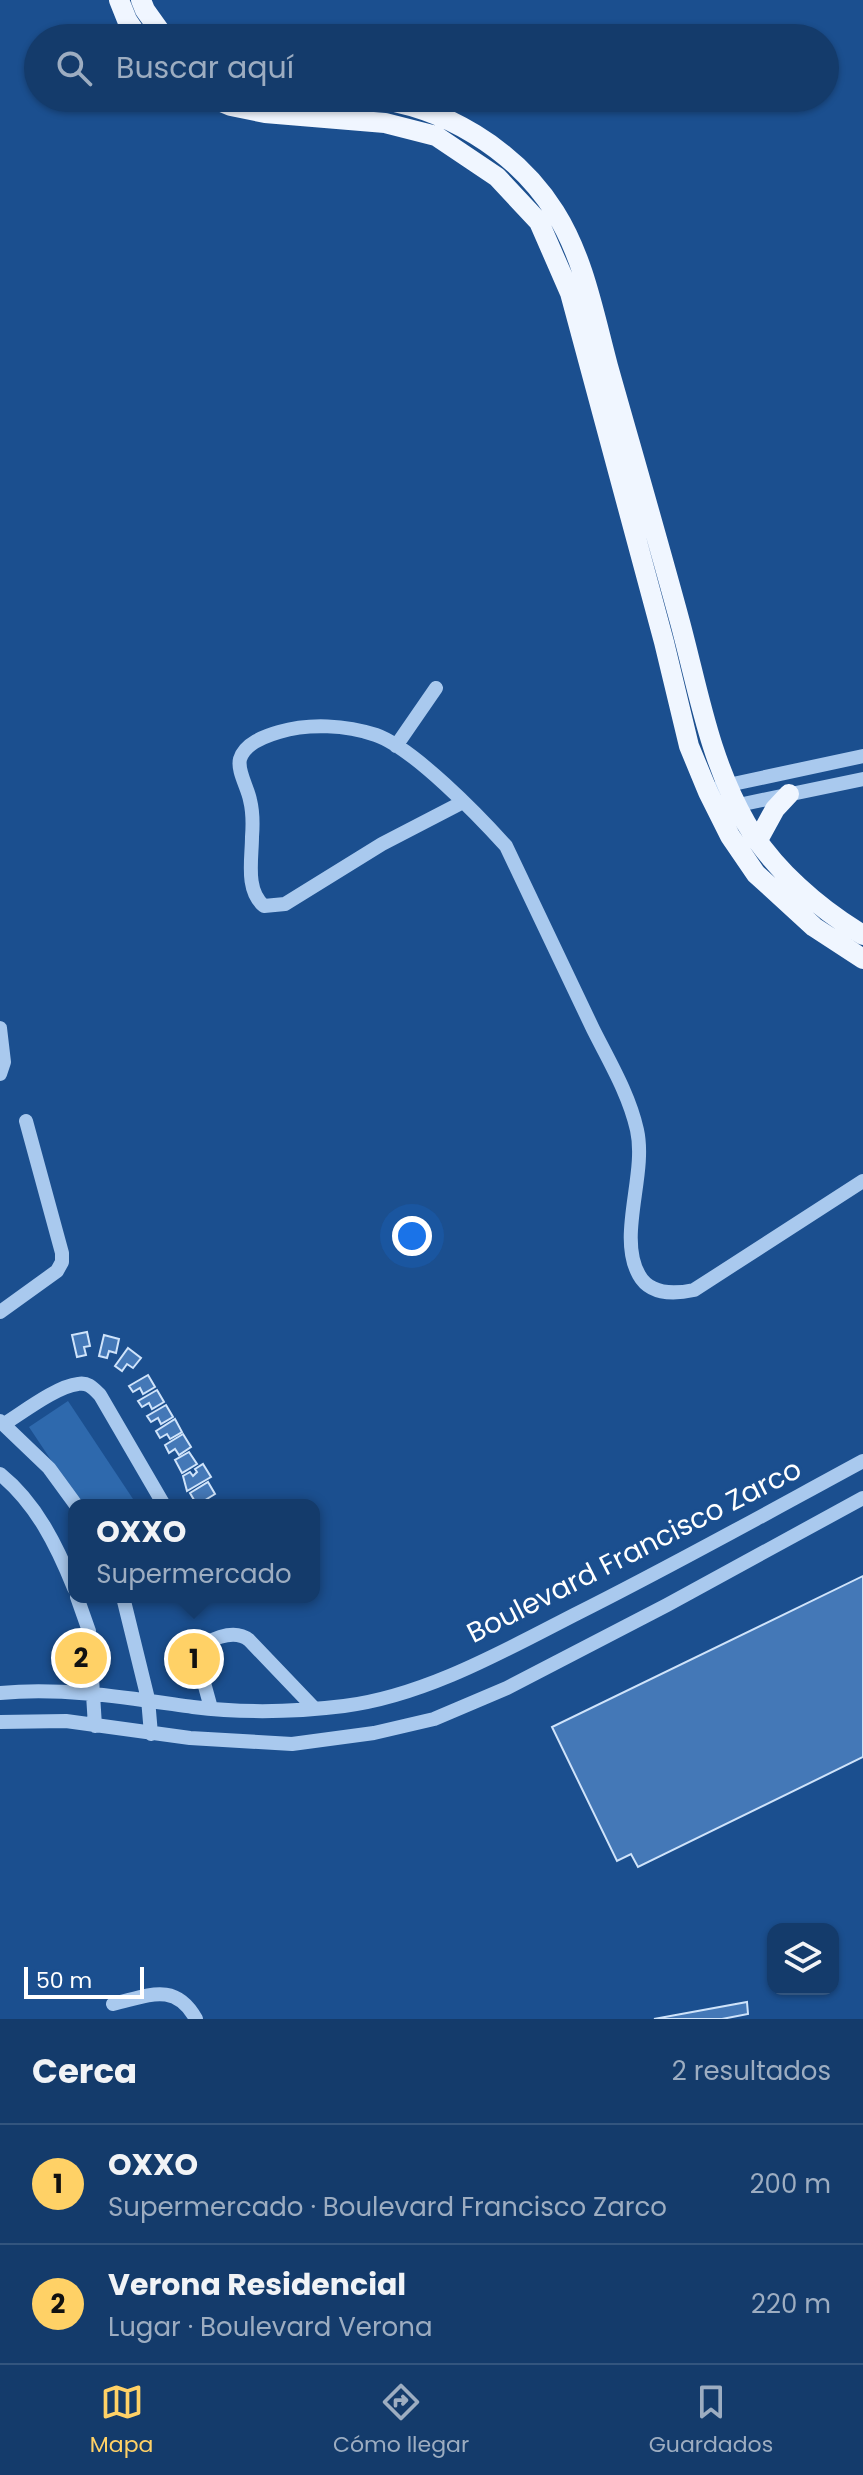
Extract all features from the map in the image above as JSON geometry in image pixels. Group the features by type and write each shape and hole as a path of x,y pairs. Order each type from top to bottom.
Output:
{"main road":[{"path":"119,0 130,24"},
{"path":"141,0 155,24"},
{"path":"260,112 371,121 436,136 497,177 539,222 570,293 606,394"},
{"path":"428,112 444,117 489,144 524,173 555,212 581,265 606,394 689,746 717,788 756,874 814,927 863,959"},
{"path":"758,840 775,809 789,794"},
{"path":"727,808 798,886 826,911 863,935"}],"street":[{"path":"396,746 436,688"},
{"path":"463,802 382,844 285,904 264,906 258,900 251,883 253,822 240,765 246,749 265,736 295,727 338,727 376,735 396,746 463,802 506,846 629,1104 640,1154 631,1231 632,1252 641,1279 655,1289 673,1294 694,1290 863,1181"},
{"path":"717,788 863,756"},
{"path":"727,808 863,779"},
{"path":"0,1028 4,1067 0,1074"},
{"path":"0,1312 57,1271 62,1262 26,1121"},
{"path":"72,1499 49,1468 2,1422 78,1383 89,1385 100,1395 161,1499"},
{"name":"Boulevard Francisco Zarco","path":"0,1693 34,1690 93,1694 242,1710 360,1703 420,1686 535,1637 863,1461"},
{"path":"0,1474 40,1518 68,1573"},
{"name":"Boulevard Francisco Zarco","path":"0,1722 66,1721 151,1734 292,1744 374,1733 434,1719 507,1688 863,1498"},
{"path":"79,1603 89,1631 95,1726"},
{"path":"124,1603 148,1699 151,1734"},
{"path":"211,1708 196,1661 199,1648 232,1634 244,1636 314,1708"},
{"path":"113,2004 161,1993 172,1994 183,2001 196,2019"}],"shaded area":[{"path":"68,1401 133,1499 77,1499 29,1427"}],"building":[{"path":"87,1332 90,1346 84,1347 86,1355 77,1357 72,1335"},
{"path":"104,1335 119,1339 116,1353 109,1351 107,1358 99,1356"},
{"path":"128,1348 141,1358 133,1368 127,1364 122,1371 115,1366"},
{"path":"148,1375 155,1387 143,1394 140,1388 133,1392 129,1386"},
{"path":"157,1390 164,1402 152,1409 149,1403 142,1407 138,1401"},
{"path":"166,1405 173,1417 161,1424 158,1418 151,1422 147,1416"},
{"path":"175,1419 182,1432 170,1439 167,1434 160,1438 156,1431"},
{"path":"183,1434 191,1447 179,1455 175,1449 169,1453 165,1445"},
{"path":"189,1452 197,1464 182,1473 175,1460"},
{"path":"203,1464 211,1477 187,1491 183,1476 190,1472 193,1476 197,1472 195,1469"},
{"path":"208,1482 215,1494 207,1499 194,1499 190,1493"},
{"path":"863,1576 863,1757 638,1867 631,1854 617,1861 552,1727"},
{"path":"747,2002 748,2014 722,2019 654,2019"}],"place":[{"name":"Verona Residencial","path":"81,1658"},
{"name":"OXXO","path":"194,1659"}]}
